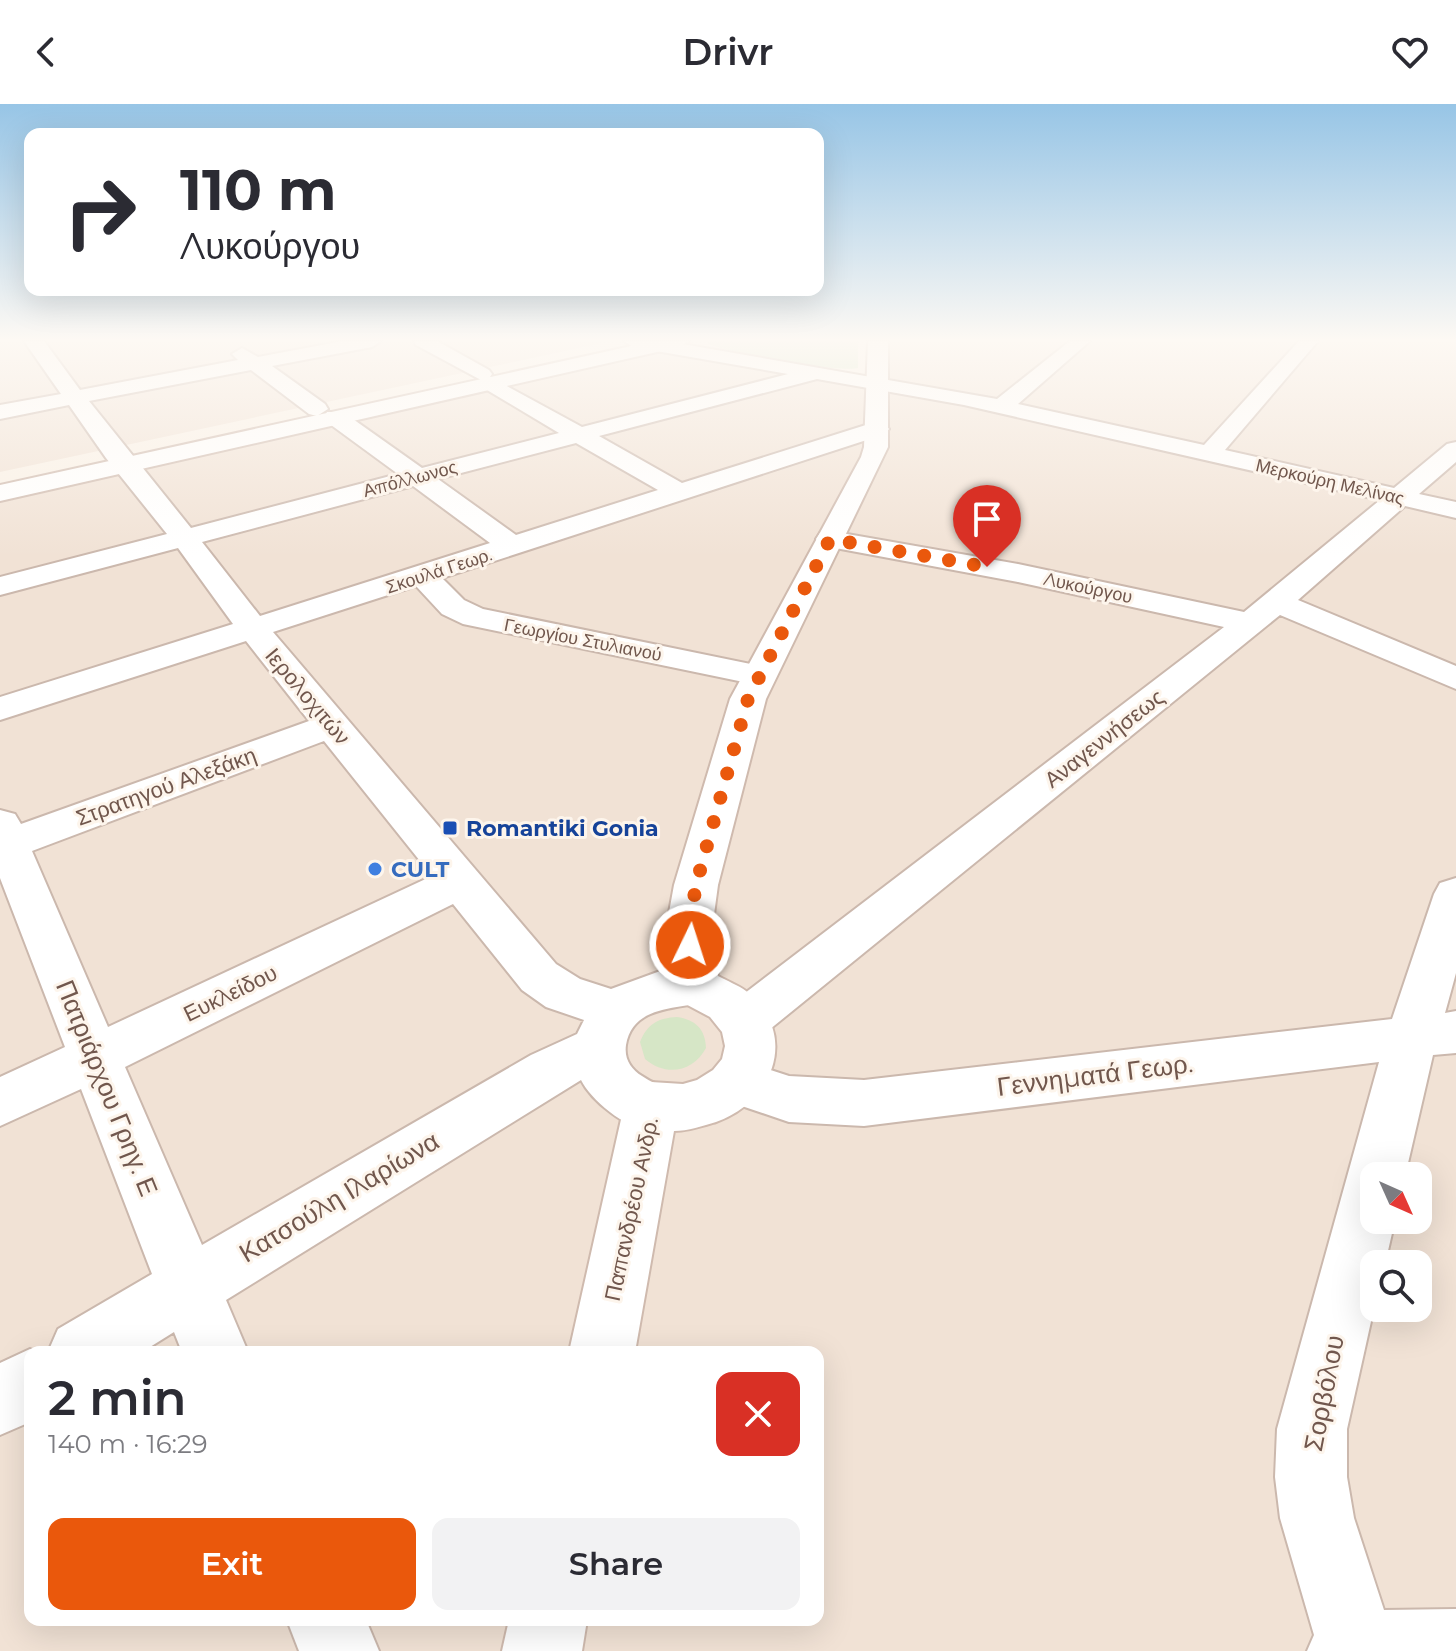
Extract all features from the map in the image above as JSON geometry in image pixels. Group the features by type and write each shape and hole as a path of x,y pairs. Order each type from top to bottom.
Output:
{"street":[{"name":"Ιερολοχιτών","path":"86,413 254,630 539,977 609,1029"},
{"path":"0,479 119,459 325,413"},
{"path":"326,413 514,547"},
{"path":"543,413 681,493"},
{"name":"Απόλλωνος","path":"0,586 663,413"},
{"path":"695,987 689,929 696,885 735,737 758,675 873,457 877,413"},
{"name":"Μερκούρη Μελίνας","path":"1033,413 1456,510"},
{"path":"1209,454 1245,413"},
{"name":"Σκουλά Γεωρ.","path":"0,709 877,429"},
{"name":"Αναγεννήσεως","path":"746,1020 1264,612 1456,449"},
{"path":"0,493 119,459"},
{"name":"Λυκούργου","path":"830,539 1264,612 1456,679"},
{"name":"Γεωργίου Στυλιανού","path":"423,576 453,607 474,617 758,675"},
{"name":"Στρατηγού Αλεξάκη","path":"3,838 332,725"},
{"name":"Πατριάρχου Γρηγ. Ε","path":"3,838 213,1346"},
{"name":"Ευκλείδου","path":"0,1103 461,881"},
{"path":"1382,1162 1434,1035 1456,894"},
{"path":"651,1106 617,1089 604,1069 609,1029 635,996 658,988 695,987 720,995 746,1020 751,1051 737,1082"},
{"name":"Κατσούλη Ιλαρίωνα","path":"91,1346 579,1055 609,1029"},
{"name":"Γεννηματά Γεωρ.","path":"737,1082 789,1099 864,1103 1434,1035"},
{"name":"Παπανδρέου Ανδρ.","path":"603,1346 651,1106 674,1109 699,1105 720,1096 737,1082"},
{"name":"Σορβόλου","path":"1354,1651 1317,1518 1311,1477 1312,1429 1361,1234"},
{"path":"0,1401 24,1387"},
{"path":"329,1626 339,1651"},
{"path":"542,1651 547,1626"},
{"path":"1354,1651 1456,1649"}],"shaded area":[{"path":"0,413 274,413 0,472"},
{"path":"379,413 1456,413 1456,1651 0,1651 0,501"}],"green space":[{"path":"677,1017 698,1026 704,1035 706,1048 687,1067 670,1070 653,1065 645,1059 640,1042 654,1023"}],"place":[{"name":"Romantiki Gonia","path":"450,828"},
{"name":"CULT","path":"375,869"}],"route":[{"path":"690,945 689,929 696,885 748,699 830,539 987,567"}]}
